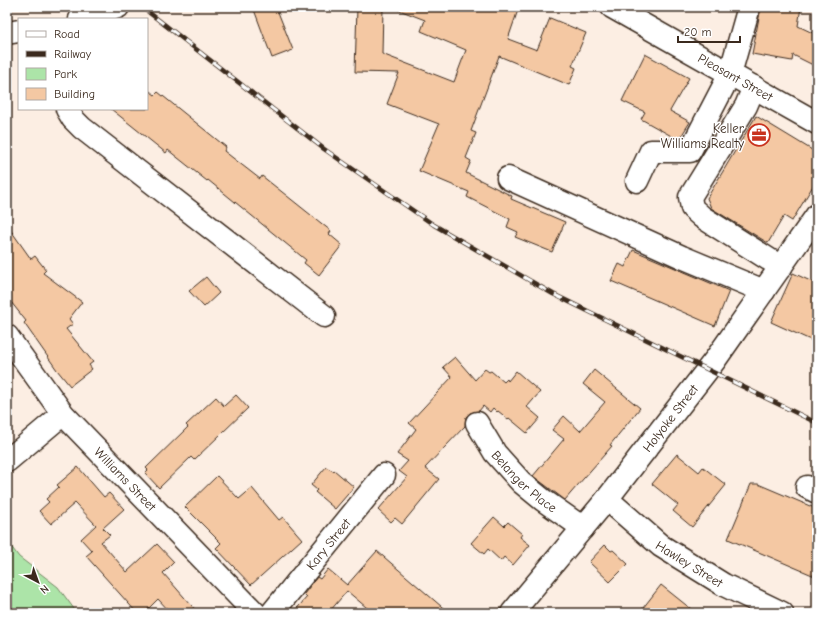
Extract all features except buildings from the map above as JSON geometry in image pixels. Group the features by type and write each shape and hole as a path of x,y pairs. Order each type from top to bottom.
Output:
{"street":[{"path":"85,18 118,7"},
{"name":"Pleasant Street","path":"612,7 817,123"},
{"path":"637,181 651,150 690,151 730,74 748,11"},
{"path":"7,33 18,31"},
{"path":"754,87 746,106 690,197 692,208 702,217 781,267"},
{"path":"68,110 73,119 82,128 324,316"},
{"path":"508,178 682,257 764,291"},
{"name":"Holyoke Street","path":"512,613 607,499 715,360 781,267 809,241 817,215"},
{"name":"Williams Street","path":"7,336 63,414 255,613"},
{"path":"7,461 63,414"},
{"name":"Belanger Place","path":"477,422 495,453 521,482 543,500 583,528"},
{"name":"Kary Street","path":"272,613 384,475"},
{"name":"Hawley Street","path":"607,499 661,546 724,585 782,613"}],"green space":[{"path":"7,541 19,557 58,587 77,613 7,613"}],"railway":[{"path":"142,7 324,149 434,225 553,294 817,423"}],"place":[{"name":"Keller Williams Realty","path":"759,135"}]}
